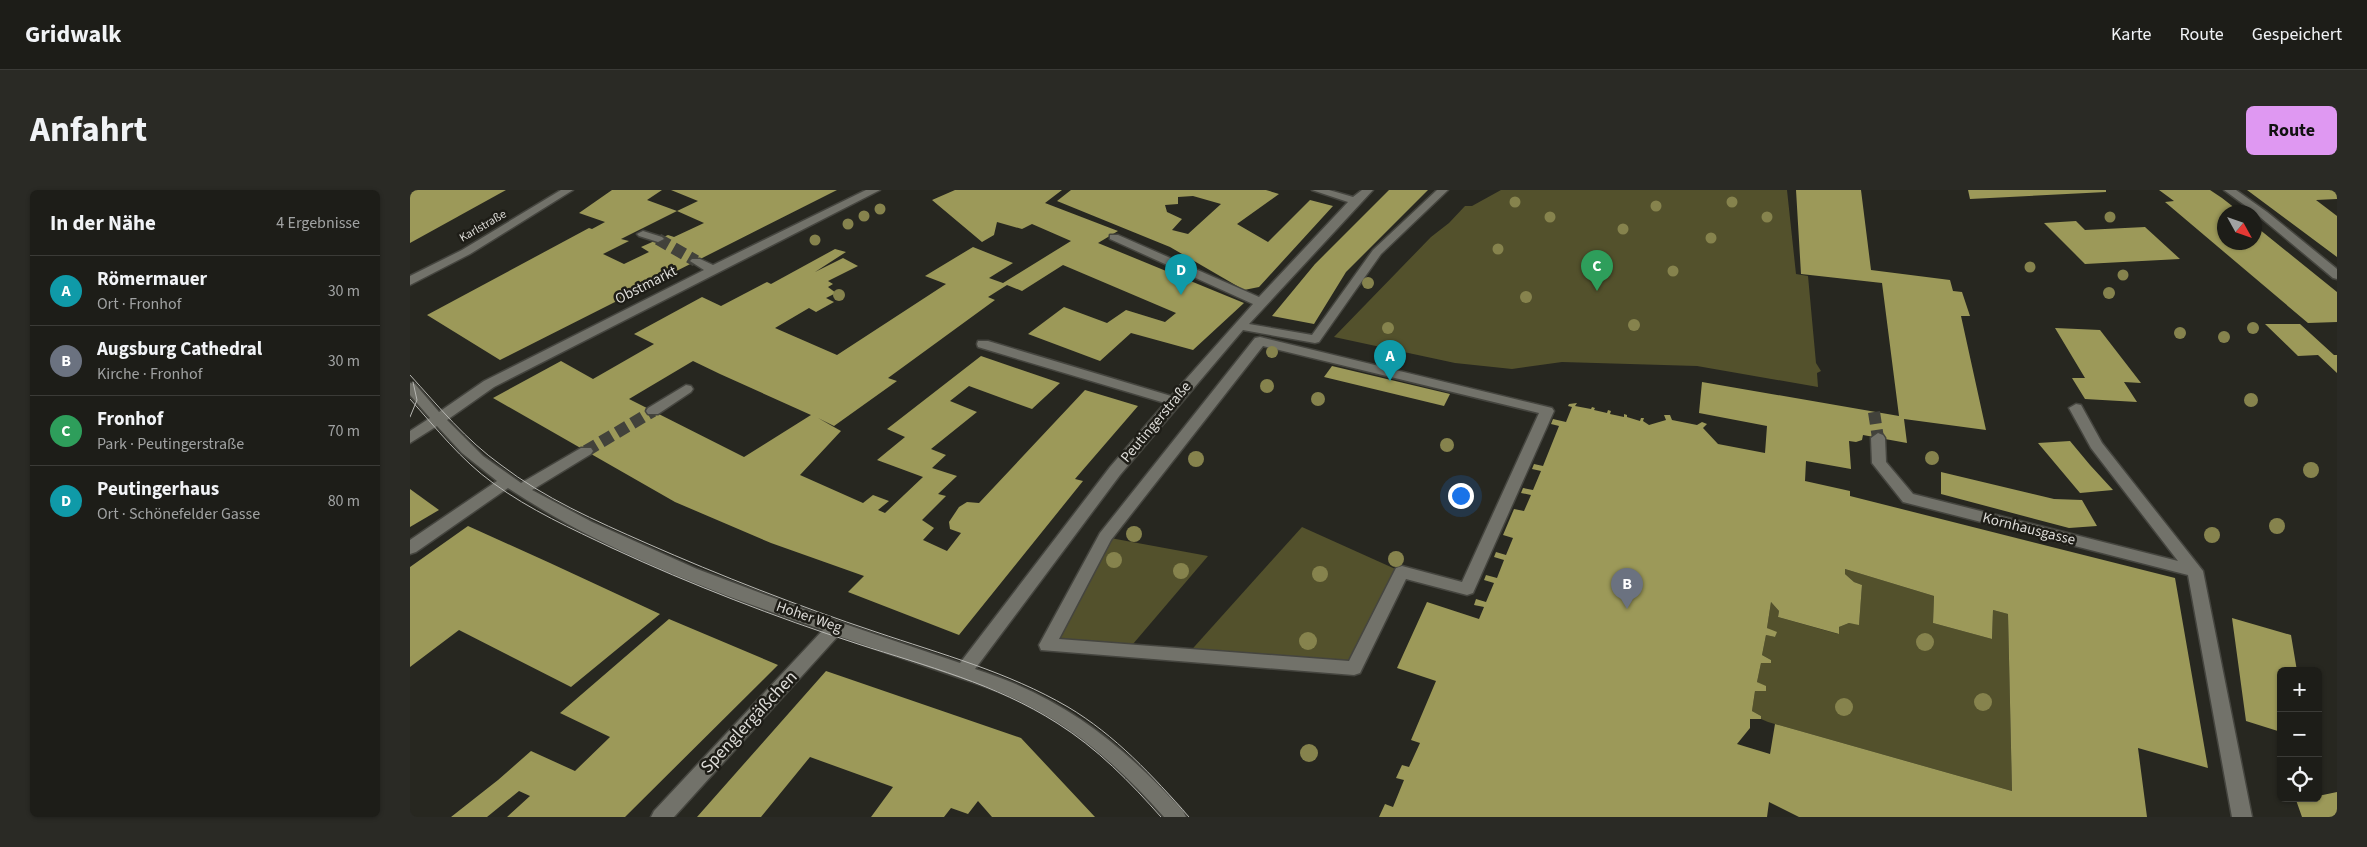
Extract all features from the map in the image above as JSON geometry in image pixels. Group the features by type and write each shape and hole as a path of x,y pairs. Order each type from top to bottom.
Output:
{"street":[{"name":"Karlstraße","path":"410,281 474,247 568,190"},
{"name":"Obstmarkt","path":"410,438 490,384 808,221 875,190"},
{"path":"1318,190 1355,201"},
{"name":"Peutingerstraße","path":"963,672 1115,471 1241,326 1355,201 1368,190"},
{"path":"1241,326 1315,339 1377,252 1443,190"},
{"path":"2229,190 2263,214 2337,274"},
{"path":"643,234 658,239"},
{"path":"1114,237 1262,303"},
{"path":"696,261 713,270"},
{"path":"1260,341 1547,411 1467,589 1402,572 1354,668 1047,645 1105,536 1260,341"},
{"path":"983,344 1174,401"},
{"name":"Hoher Weg","path":"410,387 472,454 508,482 583,525 696,576 1003,685 1063,714 1116,754 1176,817"},
{"path":"653,411 686,389"},
{"path":"2076,408 2096,445 2195,571 2242,817"},
{"name":"Kornhausgasse","path":"1878,438 1878,463 1908,498 2195,571"},
{"path":"522,490 586,451"},
{"path":"410,548 508,482"},
{"name":"Spenglergäßchen","path":"661,817 836,627"}],"shaded area":[{"path":"1501,190 1787,190 1796,274 1808,276 1816,363 1821,371 1817,373 1818,387 1697,366 1562,362 1512,369 1455,363 1334,337 1431,237 1449,223 1465,206 1472,206"},
{"path":"1302,527 1402,572 1354,668 1186,656"},
{"path":"1105,537 1208,556 1127,651 1047,645"},
{"path":"1845,569 1934,596 1933,623 1992,639 1993,610 2008,614 2012,791 1768,722 1752,711 1755,691 1765,690 1766,687 1757,682 1761,663 1771,663 1771,660 1762,655 1766,635 1775,637 1776,633 1767,628 1771,602 1779,611 1778,617 1838,634 1839,627 1849,623 1859,624 1862,585 1854,582 1845,574"}],"building":[{"path":"410,190 506,190 410,243"},
{"path":"612,190 662,190 647,200 677,211 698,201 671,190 837,190 500,360 427,315 589,228 592,229 605,222 579,213","holes":["677,211 704,223 674,237 668,235 641,247 649,252 624,264 603,254 629,241 621,239"]},
{"path":"955,190 1062,190 1045,203 1118,231 1098,243 1244,303 1193,350 1131,333 1100,361 1028,334 1064,307 1107,323 1126,310 1165,322 1176,313 1063,265 1022,291 1007,285 988,297 995,300 888,378 897,381 834,426 818,418 841,431 800,475 863,503 873,495 889,501 878,510 885,513 923,477 877,460 905,437 887,429 981,356 1060,383 1032,409 969,386 950,401 977,412 931,449 946,455 932,468 957,476 938,494 946,496 922,520 934,528 923,540 947,551 961,533 950,529 949,522 959,507 967,502 979,503 1085,390 1138,406 1075,479 1083,481 959,635 848,592 864,576 771,543 675,502 493,398 561,361 593,379 654,344 634,334 702,297 721,306 767,282 771,284 835,249 846,252 815,272 843,258 858,266 828,281 833,284 828,287 836,293 826,298 834,302 816,312 809,308 775,328 837,355 946,284 925,276 973,247 1013,263 989,278 1003,283 1071,241 1032,224 1022,229 997,222 994,235 982,242 932,200","holes":["693,361 811,415 744,457 629,399"]},
{"path":"1071,190 1266,190 1279,194 1237,224 1268,242 1310,200 1333,206 1259,287 1244,290 1170,247 1057,201","holes":["1193,196 1221,204 1188,234 1172,230 1182,219 1167,212 1165,205 1178,204 1178,197"]},
{"path":"1389,190 1428,190 1346,272 1314,324 1272,316 1315,264"},
{"path":"1796,190 1861,190 1871,270 1950,280 1953,291 1962,292 1970,316 1961,316 1986,430 1904,419 1907,443 1863,435 1862,440 1856,442 1849,441 1851,469 1806,461 1805,481 1850,491 1850,496 2175,578 2208,768 2138,748 2147,817 1799,817 1769,802 1767,817 1379,817 1385,804 1393,807 1404,780 1396,778 1402,765 1409,767 1420,743 1411,740 1436,681 1397,668 1427,602 1479,619 1484,607 1474,605 1476,599 1486,602 1494,583 1484,580 1486,575 1497,578 1504,560 1494,557 1496,552 1506,555 1513,538 1503,535 1514,509 1524,511 1531,495 1521,493 1523,488 1533,490 1541,471 1532,469 1534,464 1543,466 1559,426 1551,424 1553,419 1566,422 1572,407 1568,406 1569,404 1577,403 1575,406 1591,409 1592,407 1595,408 1594,410 1607,413 1608,410 1611,411 1610,414 1624,417 1624,414 1627,417 1640,421 1641,418 1644,418 1643,421 1649,425 1666,420 1664,415 1670,415 1672,420 1697,425 1702,422 1707,424 1703,428 1718,444 1765,453 1767,426 1699,413 1702,382 1899,416 1882,283 1801,274","holes":["1845,569 1934,596 1933,623 1992,639 1993,610 2008,614 2012,791 1775,724 1770,754 1737,744 1750,728 1750,719 1761,719 1761,716 1752,711 1755,691 1766,691 1766,686 1757,682 1761,663 1771,663 1771,660 1762,655 1766,635 1775,637 1777,632 1767,628 1771,602 1779,611 1778,617 1839,634 1839,627 1849,623 1859,625 1862,585 1854,582 1845,574"]},
{"path":"1968,190 2106,190 2106,192 1970,199"},
{"path":"2159,190 2210,190 2231,205 2217,205 2217,246 2165,202 2174,201"},
{"path":"2247,190 2337,190 2337,199 2316,200 2337,216 2337,257"},
{"path":"2076,221 2085,230 2145,227 2180,259 2085,264 2044,223"},
{"path":"2262,231 2337,292 2337,322 2308,323 2222,250 2262,250"},
{"path":"2265,324 2300,324 2334,355 2337,355 2337,373 2318,355 2298,356"},
{"path":"2055,328 2100,330 2141,383 2124,382 2137,402 2085,399 2072,378 2085,378"},
{"path":"1332,366 1450,394 1444,406 1324,377"},
{"path":"2070,441 2113,490 2080,493 2038,443"},
{"path":"1941,472 2054,499 2082,500 2097,526 2069,528 1941,494"},
{"path":"410,489 439,510 410,527"},
{"path":"468,526 660,614 571,687 459,630 410,667 410,567"},
{"path":"2232,618 2291,635 2296,667 2277,667 2277,731 2246,721"},
{"path":"669,619 778,665 625,817 507,817 530,796 519,791 487,817 451,817 531,751 575,771 610,737 560,713"},
{"path":"826,671 1021,738 1095,817 992,817 978,801 968,814 951,808 944,817 871,817 893,787 810,757 761,817 697,817"},
{"path":"2337,792 2337,817 2302,817 2297,802 2322,802 2322,795"}],"tunnel":[{"path":"658,239 696,261"},
{"path":"586,451 653,411"},
{"path":"1874,412 1878,438"}],"tram line":[{"path":"410,375 453,423 476,445 535,488 627,535 731,579 847,622 974,665 1045,695 1068,707 1102,730 1133,757 1189,817"},
{"path":"413,382 417,400 415,405"},
{"path":"410,399 415,405"},
{"path":"410,417 415,405"},
{"path":"415,405 449,443 481,474 507,493 536,510 642,562 734,600 827,634 935,668 1010,697 1034,709 1086,743 1125,778 1161,817"}],"place":[{"name":"Fronhof","path":"1597,291"},
{"name":"Peutingerhaus","path":"1181,295"},
{"name":"Römermauer","path":"1390,381"},
{"name":"Augsburg Cathedral","path":"1627,609"}]}
